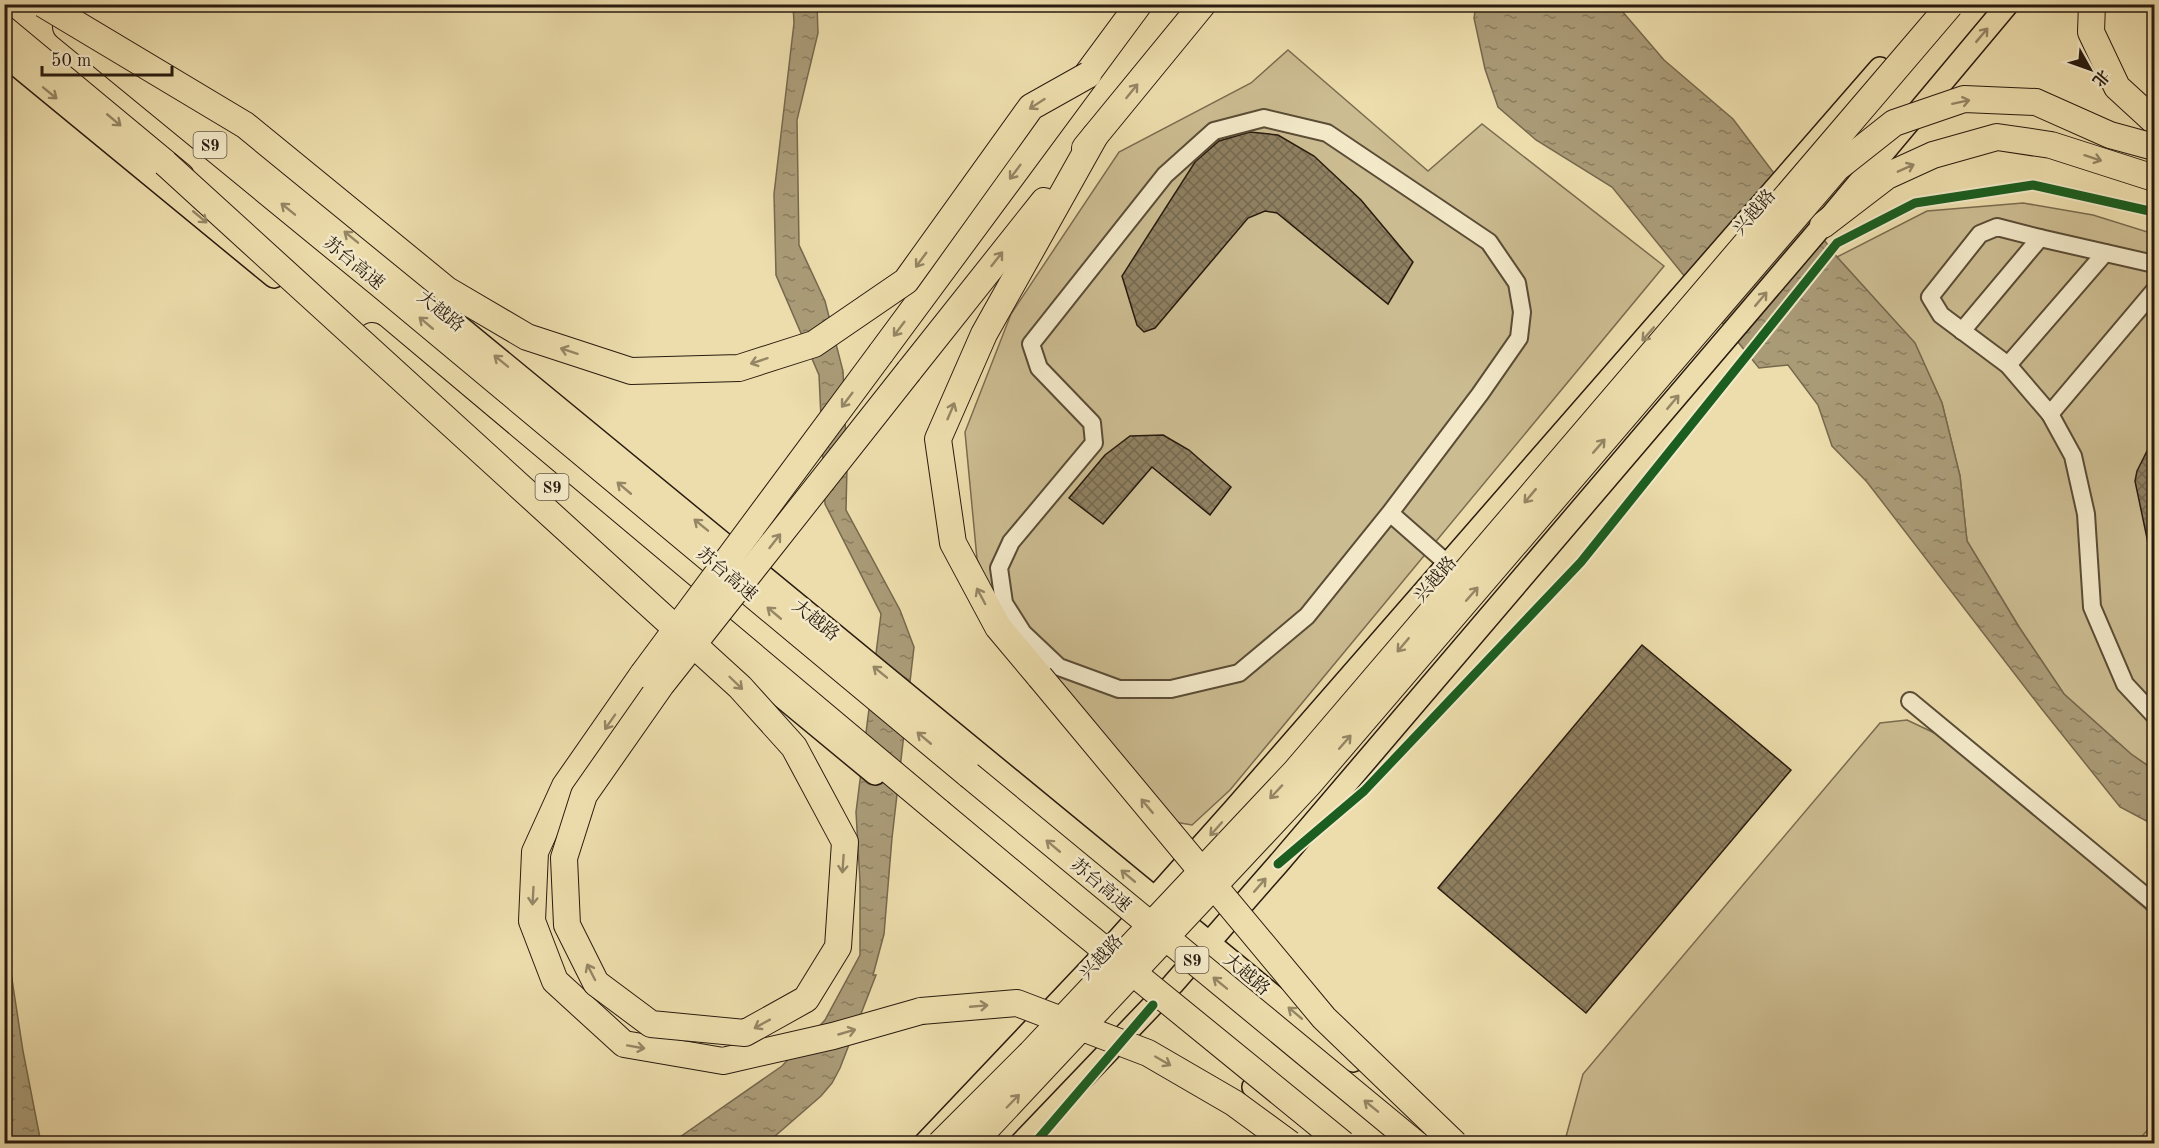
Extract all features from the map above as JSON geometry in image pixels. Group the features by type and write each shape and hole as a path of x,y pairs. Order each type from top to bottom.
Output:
{"highway":[{"path":"41,4 245,125 447,290 527,337 631,371 740,368 814,344 906,281 1031,107 1088,75"},
{"name":"苏台高速","path":"41,4 1110,893 1416,1143"},
{"path":"1139,4 643,674 565,786 535,852 532,921 555,981 624,1044 723,1061 833,1036 921,1011 1017,1003 1148,1053 1234,1103 1290,1143"},
{"path":"165,163 430,405 457,429 625,582 687,638 696,646 740,687 794,747 845,842 838,946 806,999 745,1033 651,1024 596,983 567,925 564,858 584,795 675,667 683,658 690,648 697,639 778,538 1095,136 1203,4"},
{"path":"940,1143 1031,1053 1294,772 1950,4"},
{"path":"2092,4 2091,32 2117,87 2154,121"},
{"name":"S9","path":"4,29 1063,916 1343,1143"},
{"path":"972,1143 1064,1048 1309,784 1838,168 1894,123 1964,99 2036,102 2110,135 2154,147"},
{"path":"1095,136 984,334 938,439 953,543 998,627 1324,1018 1454,1143"},
{"path":"1823,225 1887,176 1934,155 1997,137 2051,145 2154,178"}],"main road":[{"name":"大越路","path":"68,4 1454,1143"},
{"name":"兴越路","path":"924,1143 1155,898 1935,4"},
{"path":"1020,1143 1153,1005 1294,846 1723,343 2008,4"},
{"path":"4,55 1322,1143"}],"street":[{"path":"1264,118 1327,132 1489,242 1517,283 1522,312 1519,338 1480,394 1390,513 1307,616 1239,673 1228,676 1171,689 1119,689 1059,667 1023,633 1004,603 999,568 1011,542 1094,443 1092,423 1039,368 1031,344 1165,175 1214,131 1264,118"},
{"path":"2154,264 1997,227 1980,234 1930,297 1941,315 2008,365 2050,414 2073,456 2086,514 2092,607 2125,684 2154,715"},
{"path":"1962,331 2040,238"},
{"path":"2008,365 2106,253"},
{"path":"2050,414 2154,291"},
{"path":"1390,513 1448,564"},
{"path":"1910,701 2154,903"},
{"path":"1035,1143 1153,1005"}],"shaded area":[{"path":"1288,50 1428,171 1482,124 1664,266 1230,790 1192,825 1175,822 1002,615 977,559 965,432 1011,314 1119,152 1251,83"},
{"path":"2023,203 2093,215 2154,234 2154,770 2131,754 2064,694 2019,627 1967,541 1960,476 1942,403 1915,344 1837,257 1927,211"},
{"path":"1907,720 1945,738 2154,916 2154,1123 2136,1143 1564,1144 1583,1074 1880,723"}],"water":[{"path":"793,5 817,5 818,33 797,120 799,245 825,301 843,371 847,467 846,510 900,610 914,647 892,838 884,934 873,975 876,975 840,1068 832,1083 821,1096 767,1143 670,1144 782,1066 825,1020 860,955 860,882 856,812 881,614 825,504 819,375 776,275 774,194 794,23"},
{"path":"1476,5 1619,5 1664,60 1733,119 1837,257 1915,343 1942,403 1960,476 1967,541 2019,627 2064,694 2131,754 2154,770 2154,825 2120,807 1867,482 1832,446 1818,405 1788,365 1759,368 1612,187 1536,140 1498,107 1485,69 1474,18"},
{"path":"5,934 23,1051 41,1143 5,1143"}],"building":[{"path":"1250,132 1278,135 1314,156 1361,200 1413,262 1388,304 1277,213 1265,211 1248,218 1155,328 1144,332 1137,325 1122,276 1195,162 1219,141"},
{"path":"1163,435 1189,450 1231,487 1210,515 1152,467 1103,524 1069,498 1105,455 1130,436"},
{"path":"2154,437 2154,542 2148,543 2135,481 2137,471"},
{"path":"1642,645 1791,770 1586,1013 1438,888"}],"cycle path":[{"path":"1278,864 1364,791 1581,562 1837,243 1915,203 2033,185 2154,212"},
{"path":"1034,1144 1153,1005"}]}
